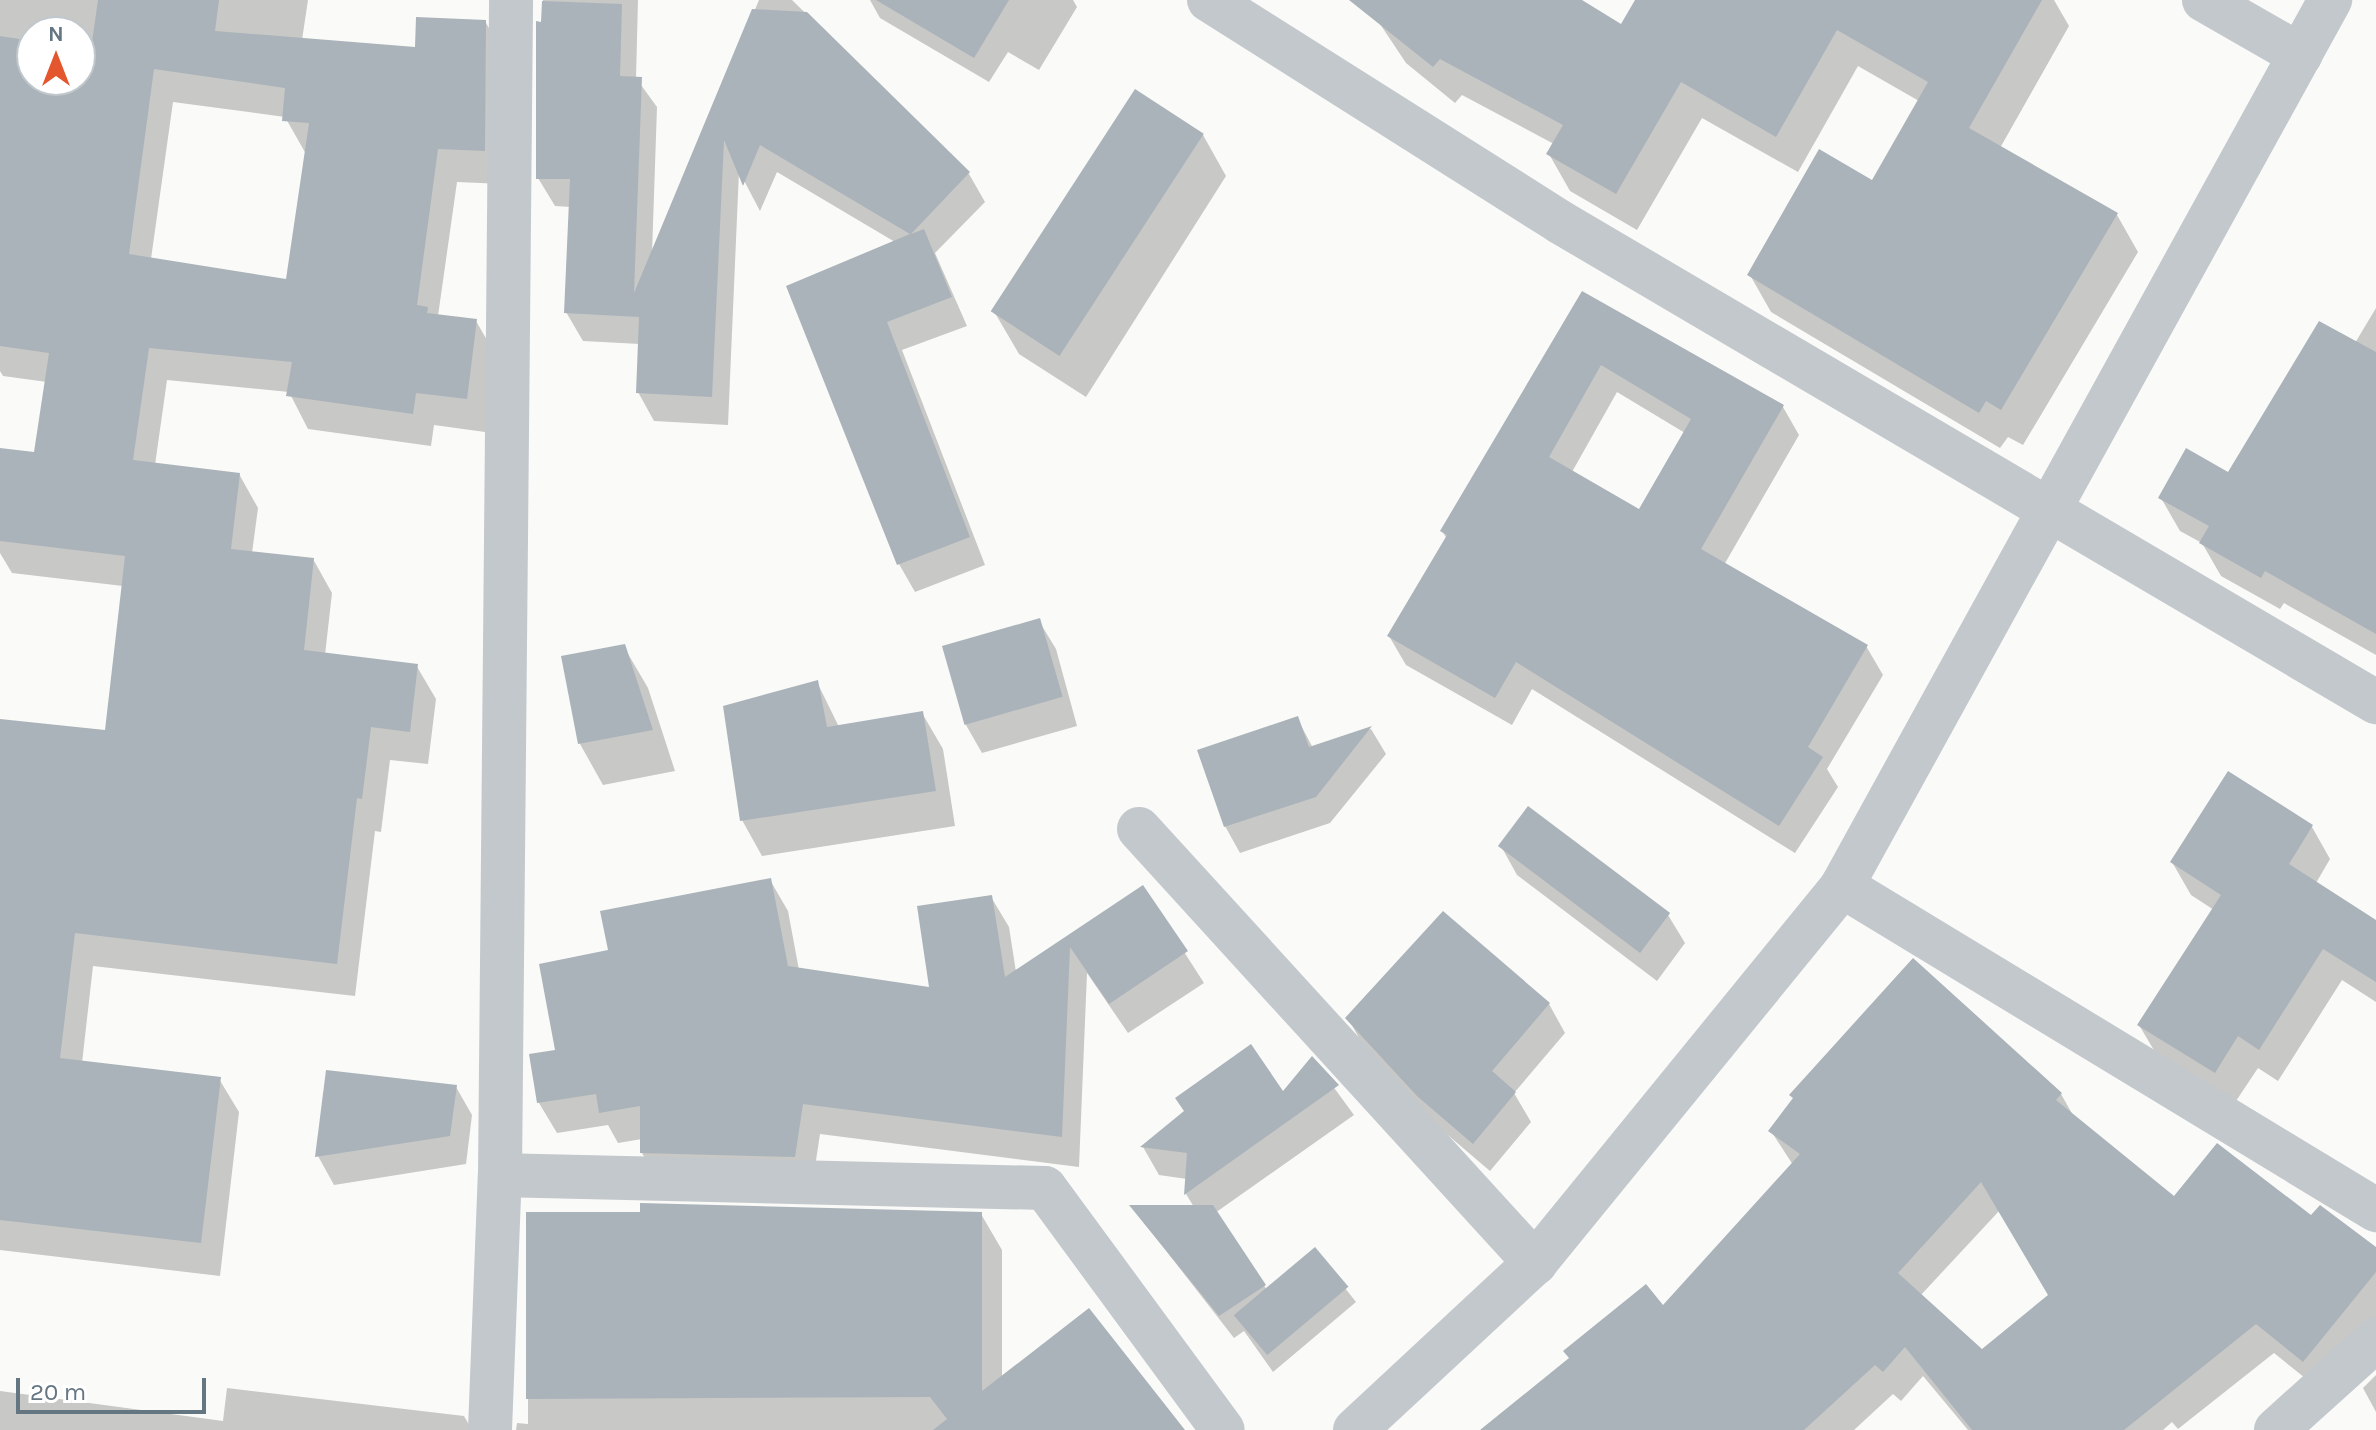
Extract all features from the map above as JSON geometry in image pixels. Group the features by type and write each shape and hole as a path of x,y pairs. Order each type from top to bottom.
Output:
{"street":[{"path":"490,1430 500,1175 511,0"},
{"path":"1209,0 1560,222 2376,702"},
{"path":"2204,0 2300,55"},
{"path":"1355,1430 1535,1263 1842,886 2330,0"},
{"path":"1139,829 1535,1263"},
{"path":"1842,886 2376,1210"},
{"path":"500,1175 1045,1188 1223,1430"},
{"path":"2276,1430 2376,1340"}],"building":[{"path":"98,0 219,0 215,31 415,47 416,17 486,20 485,151 438,149 417,305 428,307 427,313 477,319 467,399 416,393 413,414 286,396 292,362 149,348 133,460 240,473 231,549 314,558 304,650 418,664 410,732 371,727 362,799 357,798 337,964 75,933 60,1058 221,1077 201,1243 0,1220 0,719 105,730 125,556 0,541 0,448 34,452 49,353 0,346 0,36 16,38 16,96 96,96","holes":["154,69 285,88 282,121 309,123 286,279 129,254"]},
{"path":"876,0 1009,0 974,58"},
{"path":"1349,0 1582,0 1621,24 1635,0 2042,0 1969,128 2118,213 2001,410 1986,401 1979,413 1747,275 1819,149 1872,180 1928,82 1837,30 1776,137 1681,82 1616,194 1546,154 1563,125 1440,59 1433,67"},
{"path":"542,1 622,4 620,76 642,77 634,293 752,9 807,12 970,172 911,234 924,229 952,297 887,322 970,537 897,565 786,286 910,234 760,145 743,186 724,140 712,397 636,393 639,317 564,313 570,179 536,179 536,21 541,22"},
{"path":"1135,89 1204,134 1059,356 991,311"},
{"path":"1582,291 1784,405 1701,549 1868,645 1808,747 1823,757 1779,826 1516,662 1495,698 1387,636 1447,535 1440,531","holes":["1601,365 1691,419 1639,509 1549,457"]},
{"path":"2319,321 2376,352 2376,634 2265,571 2261,578 2199,543 2209,526 2158,498 2186,448 2228,472"},
{"path":"1040,618 1063,697 965,725 942,646"},
{"path":"625,644 653,730 578,744 561,656"},
{"path":"818,680 827,727 923,711 936,791 740,821 723,706"},
{"path":"1298,716 1309,747 1372,726 1316,797 1224,827 1197,750"},
{"path":"2228,771 2313,825 2289,864 2376,920 2376,982 2323,949 2259,1050 2238,1036 2215,1073 2137,1025 2221,895 2170,862"},
{"path":"1528,806 1670,913 1640,953 1498,846"},
{"path":"771,878 788,966 929,987 917,906 992,895 1005,977 1143,885 1188,951 1109,1004 1070,947 1062,1137 803,1104 795,1157 640,1153 640,1106 599,1113 596,1094 537,1103 529,1054 555,1050 539,964 608,950 600,911"},
{"path":"1443,911 1550,1003 1492,1071 1516,1092 1473,1144 1417,1096 1345,1018"},
{"path":"1913,958 2062,1093 2056,1100 2174,1196 2217,1143 2311,1215 2320,1205 2376,1247 2376,1272 2303,1362 2256,1324 2124,1430 1972,1430 1905,1347 1883,1372 1875,1365 1804,1430 1480,1430 1569,1358 1563,1351 1646,1284 1663,1305 1800,1154 1768,1131 1793,1098 1789,1095","holes":["1981,1182 2048,1295 1982,1349 1898,1273"]},
{"path":"1251,1044 1283,1091 1312,1056 1339,1085 1184,1195 1187,1153 1140,1147 1184,1111 1175,1098"},
{"path":"326,1070 457,1085 450,1136 315,1157"},
{"path":"640,1203 982,1212 982,1391 1089,1308 1185,1430 933,1430 947,1419 930,1397 526,1399 526,1212 640,1212"},
{"path":"1129,1205 1213,1205 1266,1285 1219,1316"},
{"path":"1315,1247 1348,1287 1267,1355 1234,1315"}]}
